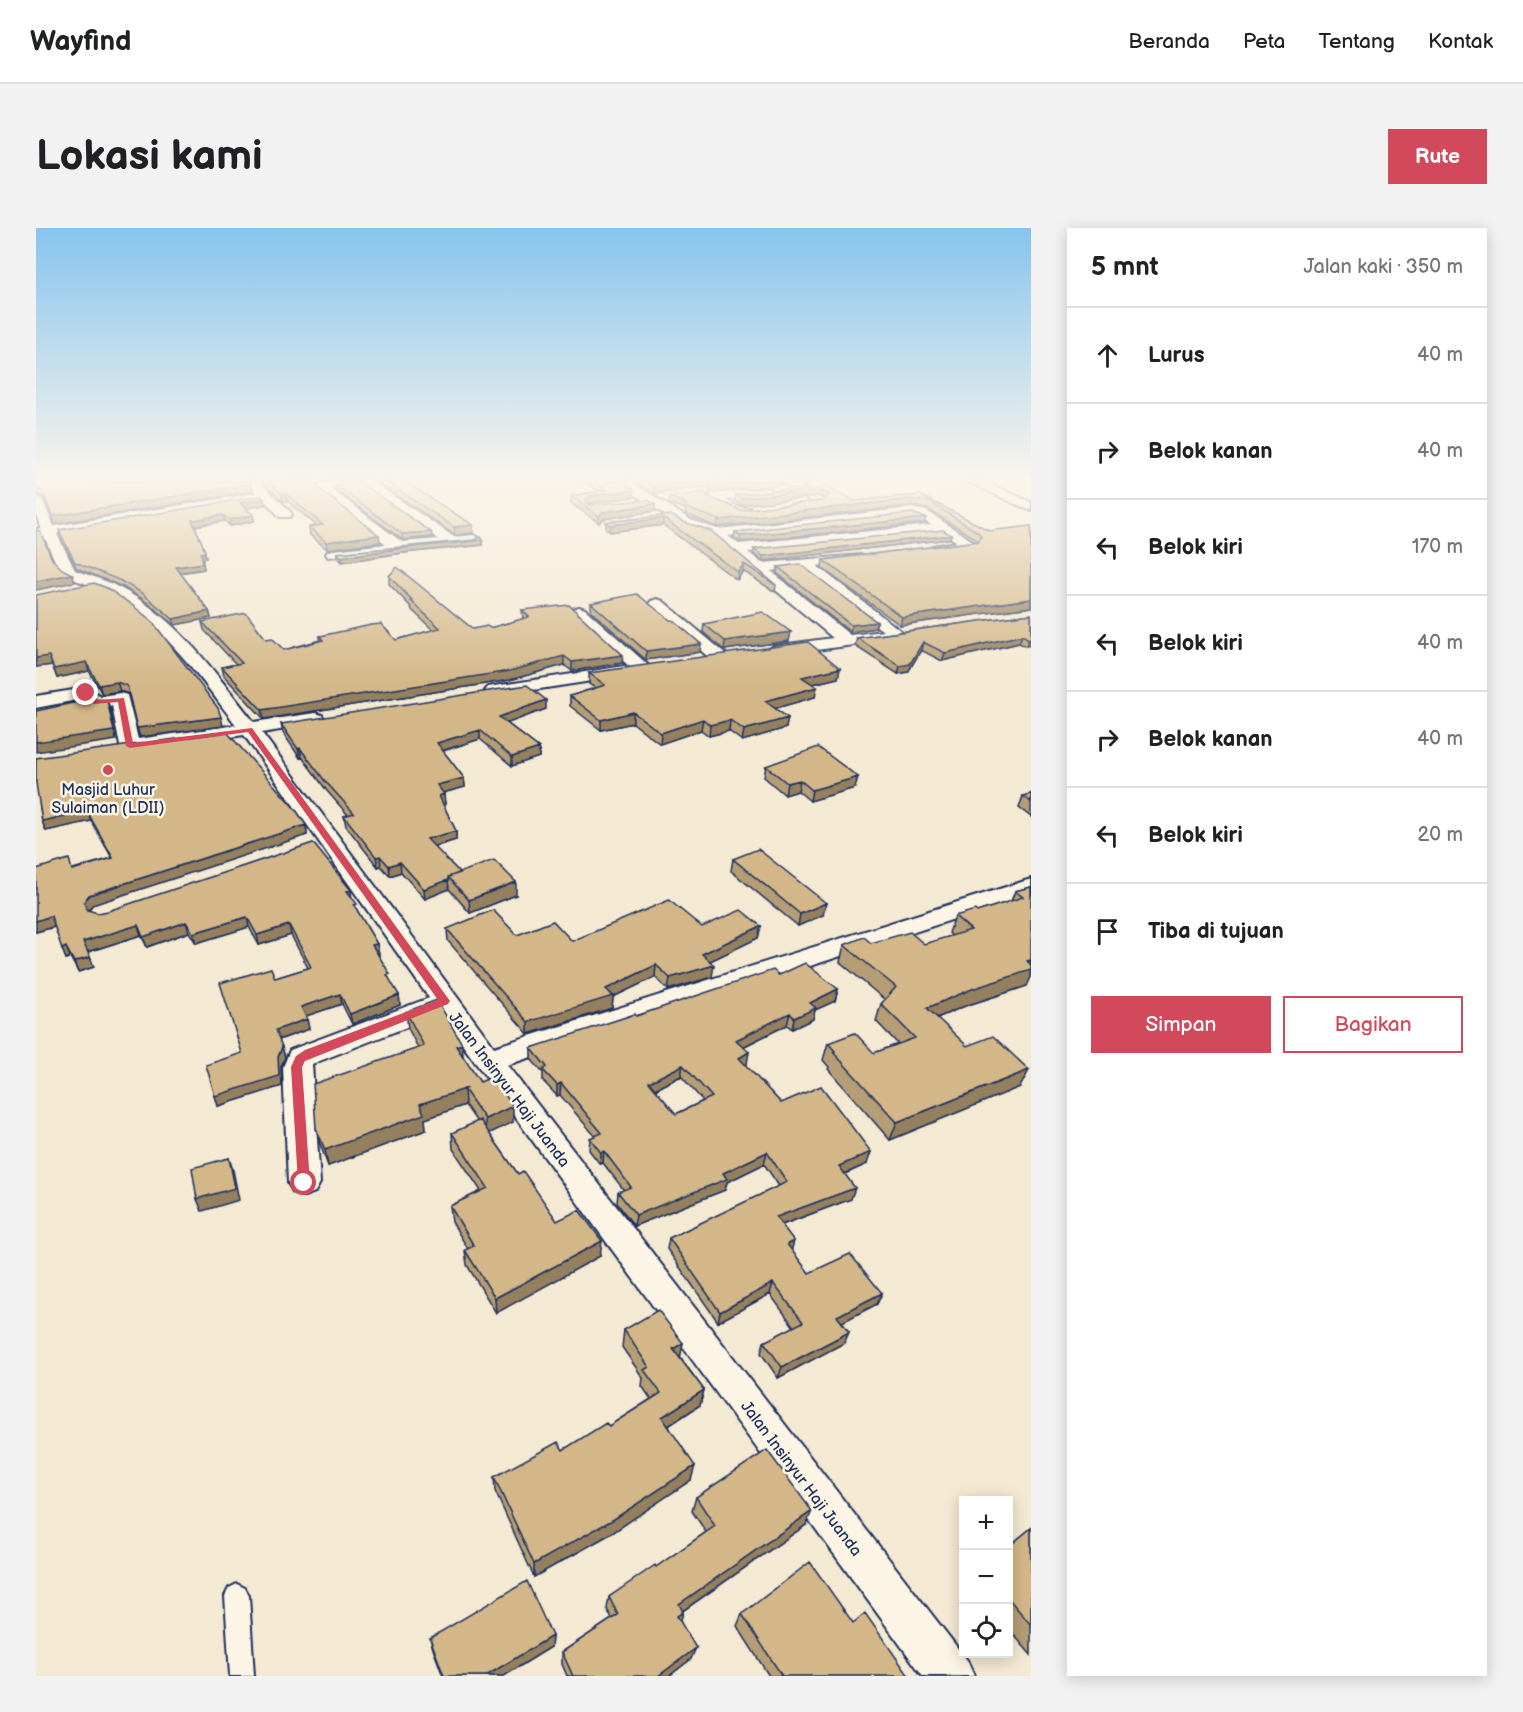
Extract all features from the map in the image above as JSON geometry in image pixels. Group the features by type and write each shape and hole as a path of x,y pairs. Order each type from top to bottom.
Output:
{"street":[{"name":"Jalan Insinyur Haji Juanda","path":"53,549 70,573 100,584 142,608 174,635 250,729 317,841 445,1001 951,1676"},
{"path":"333,554 384,549"},
{"path":"736,549 740,549"},
{"path":"736,549 847,641"},
{"path":"758,568 804,564 867,553 862,549"},
{"path":"922,550 933,549"},
{"path":"766,652 903,633 804,564"},
{"path":"68,591 100,584"},
{"path":"657,604 720,658"},
{"path":"579,612 641,668"},
{"path":"697,661 743,655"},
{"path":"480,693 663,665"},
{"path":"36,702 86,693 97,702 120,699 130,746"},
{"path":"106,749 330,717"},
{"path":"488,1060 1031,886"},
{"path":"304,1183 297,1067 300,1058 445,1001"}],"lane":[{"path":"237,1596 242,1676"}],"building":[{"path":"36,549 48,549 52,559 62,569 72,574 36,581"},
{"path":"68,549 204,549 205,552 201,553 203,563 176,567 209,611 173,619 142,593 121,581 75,562"},
{"path":"384,549 399,549 341,557 337,553"},
{"path":"705,549 732,549 776,585 744,564 738,572"},
{"path":"754,549 758,549 829,549 763,556"},
{"path":"917,549 1031,549 1031,599 902,617 823,560"},
{"path":"800,564 877,622 851,625 778,567"},
{"path":"397,567 473,629 487,626 490,628 529,617 522,610 569,605 623,655 572,662 564,656 510,671 262,710 222,667 242,663 202,622 246,613 266,639 272,638 284,650 323,640 320,636 371,625 381,624 396,640 440,628 389,576"},
{"path":"94,583 107,588 152,621 218,708 221,717 137,728 127,686 117,682 99,685 86,662 54,669 49,656 36,658 36,595"},
{"path":"637,594 701,644 646,651 591,603"},
{"path":"763,612 791,632 725,641 704,624"},
{"path":"1031,614 1031,638 1029,639 1022,635 945,653 923,642 910,664 900,666 857,638"},
{"path":"808,642 840,668 802,677 817,687 765,701 788,718 744,730 730,720 710,725 703,719 661,733 633,712 601,720 570,696 605,685 589,673"},
{"path":"527,685 546,700 499,717 539,748 512,757 480,730 437,743 464,778 437,785 444,794 439,796 456,831 427,839 460,873 424,889 400,862 389,866 380,856 376,857 344,816 354,813 325,781 300,748 298,749 281,724"},
{"path":"91,699 107,700 114,731 36,742 36,711"},
{"path":"227,732 296,810 306,825 89,895 84,902 87,910 98,913 108,911 313,843 351,890 347,891 357,904 354,905 377,944 372,945 390,974 387,975 399,995 350,1014 340,994 301,1007 307,1019 276,1030 282,1047 278,1057 279,1076 215,1096 206,1065 242,1053 220,983 271,968 275,978 311,967 289,925 257,935 247,917 193,933 186,922 143,937 138,925 83,942 90,957 74,962 66,947 62,949 51,916 36,921 36,869 69,859 72,870 113,858 87,811 42,821 36,783 36,758"},
{"path":"818,747 858,777 812,790 800,780 787,783 766,766"},
{"path":"1031,794 1031,802 1023,796"},
{"path":"758,849 826,903 800,914 733,859"},
{"path":"494,860 516,882 469,900 448,877"},
{"path":"1031,887 1031,960 1027,961 1031,965 1031,970 972,989 927,1008 967,1046 993,1036 1029,1070 897,1122 833,1052 835,1051 828,1043 855,1033 874,1053 915,1038 881,1004 896,987 844,945 864,937 871,943 910,932 924,944 971,930 955,916 975,910 977,912 1023,897 1015,891"},
{"path":"669,900 702,927 741,910 761,926 702,954 714,965 670,978 656,965 606,989 613,996 528,1022 447,929 493,910 517,935 553,921 572,941"},
{"path":"805,963 838,989 810,1003 816,1008 794,1018 790,1013 736,1040 749,1052 739,1058 781,1103 821,1086 871,1152 839,1166 855,1188 776,1217 794,1241 787,1244 809,1273 850,1254 882,1293 837,1316 849,1332 782,1367 764,1342 803,1322 773,1283 720,1312 669,1238 787,1182 767,1152 723,1173 727,1179 636,1215 618,1192 631,1187 604,1151 601,1153 590,1138 602,1133 561,1083 557,1085 543,1070 547,1067 531,1048 773,970 779,975","holes":["683,1065 712,1097 676,1114 649,1082"]},
{"path":"437,1000 462,1044 456,1046 480,1082 492,1077 513,1106 485,1119 464,1089 420,1104 424,1114 325,1150 316,1128 313,1084 424,1046 406,1012"},
{"path":"480,1120 518,1174 523,1171 557,1221 579,1210 602,1241 495,1298 465,1250 474,1246 450,1206 488,1188 452,1133"},
{"path":"229,1158 235,1188 197,1199 192,1168"},
{"path":"658,1310 683,1343 673,1349 704,1390 662,1417 695,1466 614,1519 534,1564 494,1477 558,1442 563,1450 606,1423 609,1426 661,1393 644,1370 649,1367 624,1330"},
{"path":"767,1450 812,1511 679,1604 683,1612 677,1616 696,1648 658,1676 573,1676 562,1652 618,1615 609,1597 715,1526 696,1497"},
{"path":"1031,1528 1031,1625 1013,1604 1013,1543"},
{"path":"810,1562 853,1623 865,1613 909,1676 782,1676 742,1614"},
{"path":"527,1581 552,1636 486,1676 444,1676 430,1638"}],"place":[{"name":"Masjid Luhur Sulaiman (LDII)","path":"108,770"}],"route":[{"path":"86,693 101,703 121,700 130,746 250,729 445,1001 300,1058 297,1067 304,1183"}]}
